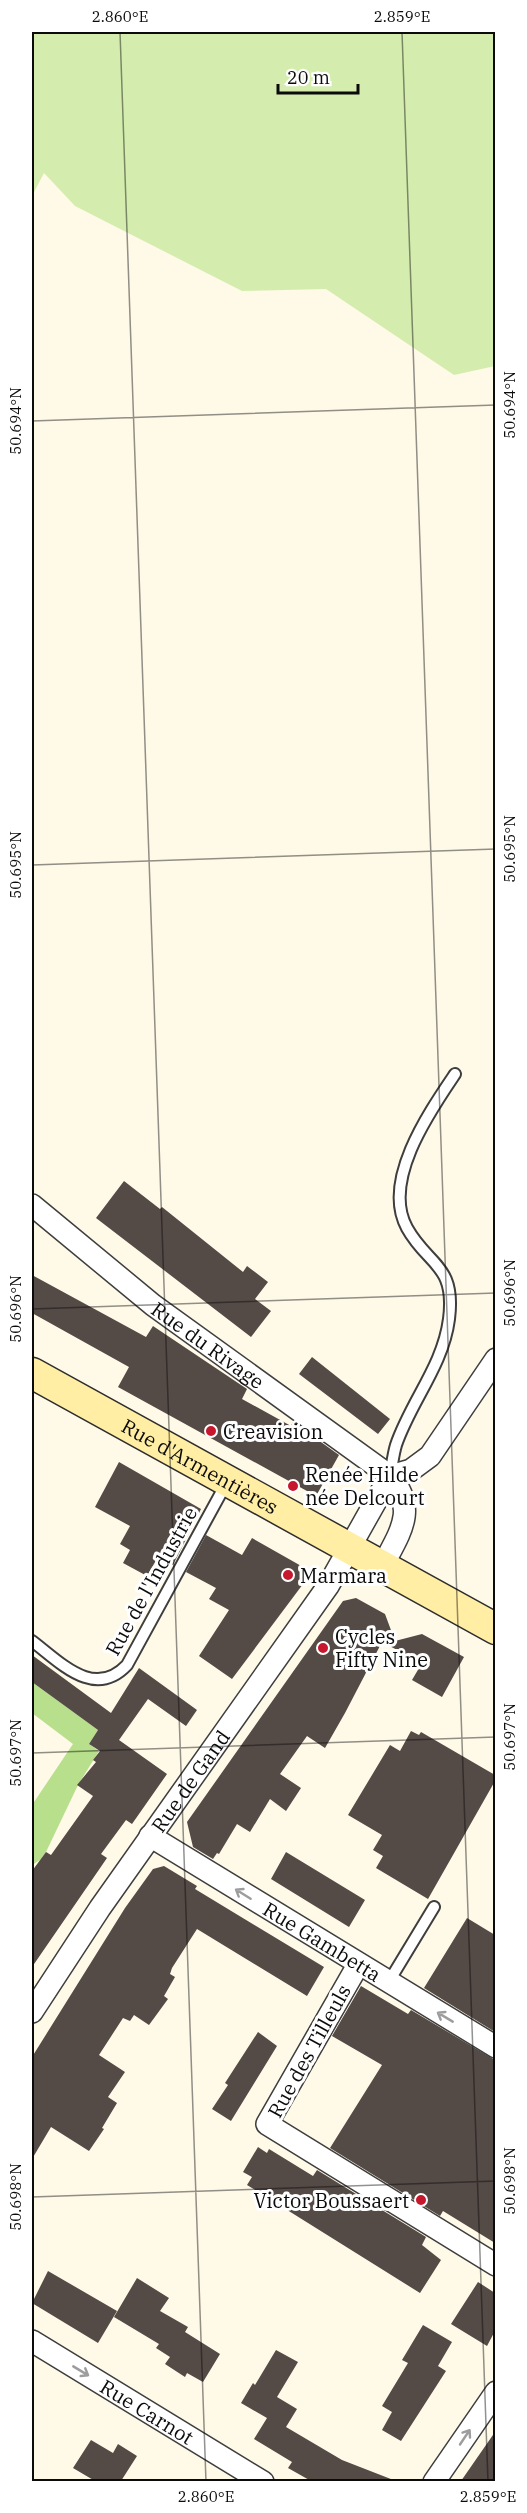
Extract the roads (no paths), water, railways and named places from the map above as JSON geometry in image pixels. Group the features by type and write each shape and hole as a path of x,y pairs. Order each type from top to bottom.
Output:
{"main road":[{"name":"Rue d'Armentières","path":"32,1373 495,1629"}],"street":[{"name":"Rue du Rivage","path":"32,1205 153,1305 390,1476 403,1495 405,1512 401,1529 382,1566"},
{"path":"349,1549 390,1476 411,1470 430,1456 495,1359"},
{"name":"Rue de Gand","path":"32,2012 150,1836 324,1592 349,1549"},
{"name":"Rue Gambetta","path":"150,1836 495,2047"},
{"name":"Rue des Tilleuls","path":"358,1965 267,2124 495,2265"},
{"name":"Rue Carnot","path":"32,2341 263,2481"},
{"path":"435,2481 495,2392"}],"lane":[{"path":"390,1476 396,1445 440,1358 450,1304 446,1277 407,1229 402,1215 400,1200 405,1165 421,1126 455,1074"},
{"name":"Rue de l'Industrie","path":"32,1641 76,1674 102,1680 119,1673 127,1665 227,1481"},
{"path":"388,1983 434,1907"}],"place":[{"name":"Creavision","path":"211,1431"},
{"name":"Renée Hilde née Delcourt","path":"293,1486"},
{"name":"Marmara","path":"288,1575"},
{"name":"Cycles Fifty Nine","path":"323,1648"},
{"name":"Victor Boussaert","path":"421,2200"}]}
